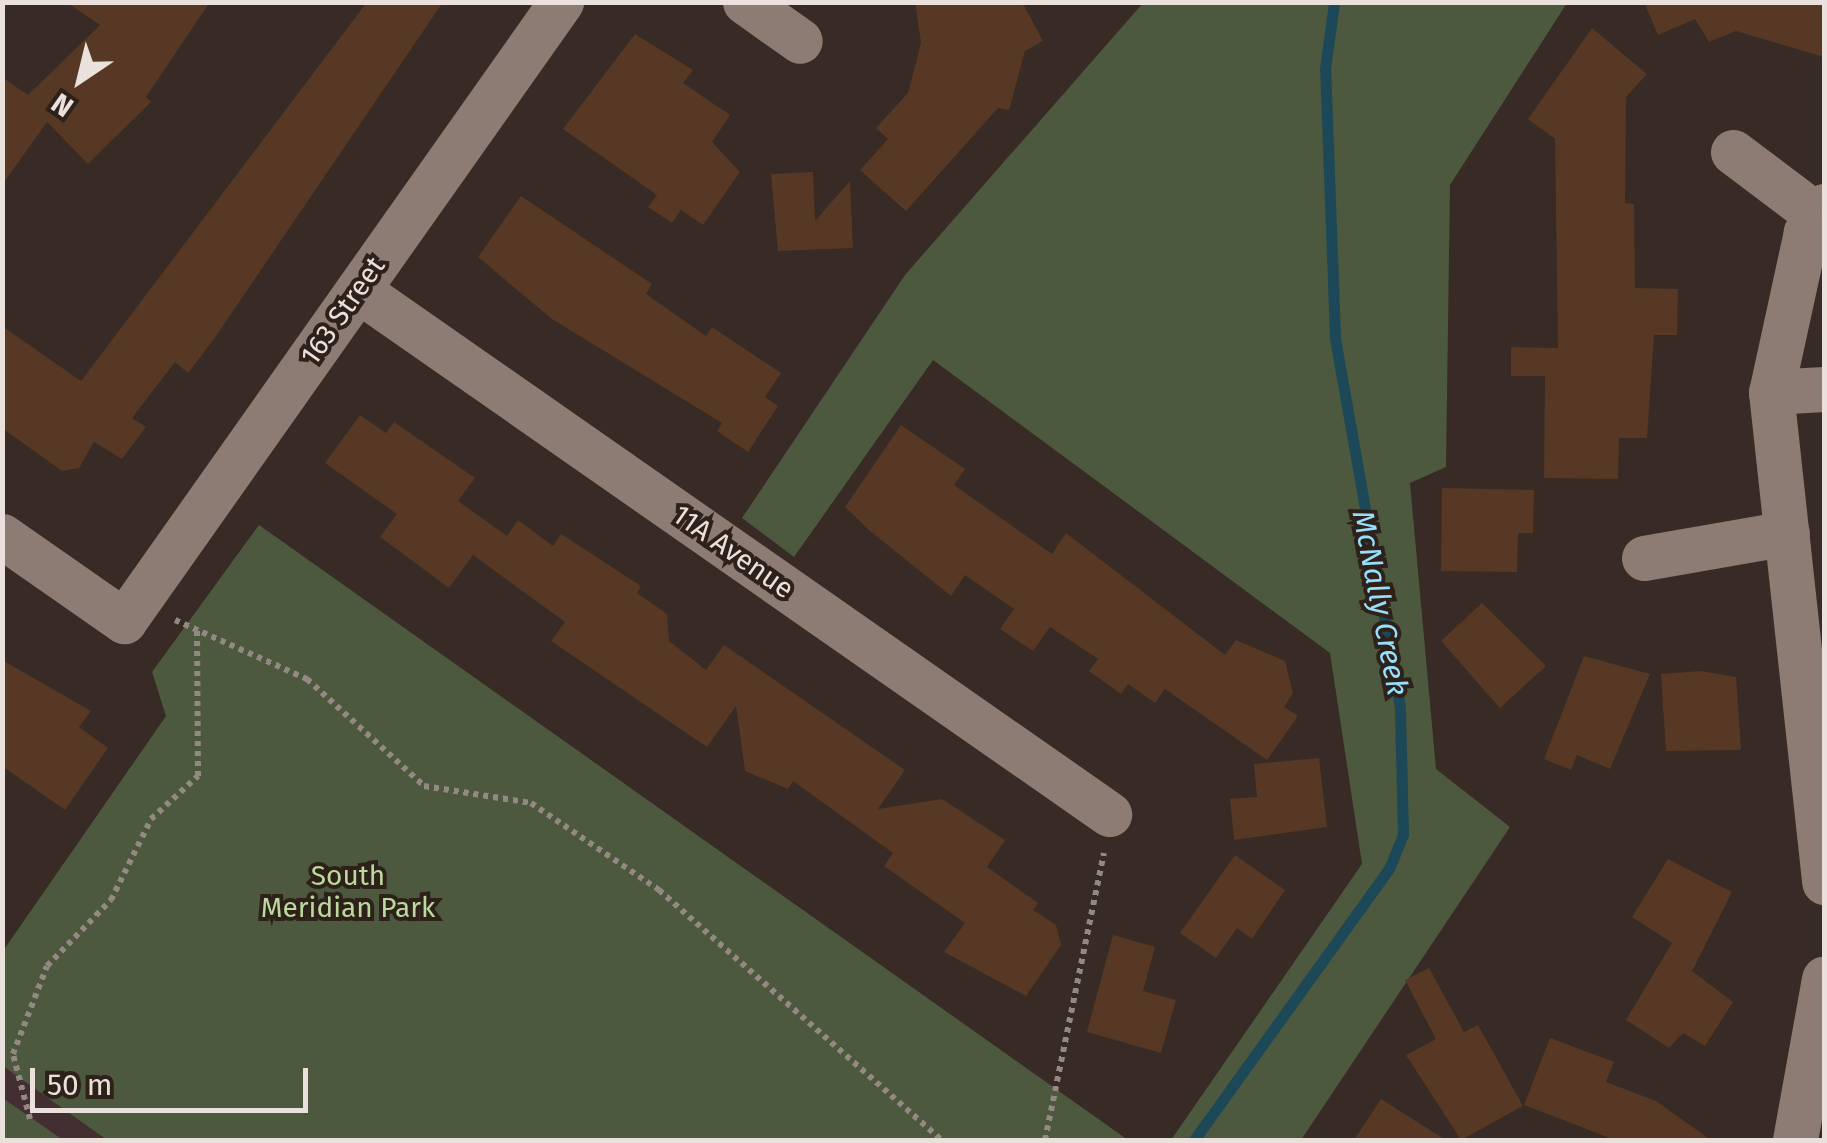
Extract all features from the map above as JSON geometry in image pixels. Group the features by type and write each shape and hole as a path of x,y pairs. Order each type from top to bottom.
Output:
{"street":[{"name":"163 Street","path":"2,536 124,620 561,2"},
{"path":"745,2 800,41"},
{"path":"1733,152 1821,211 1771,392 1824,882"},
{"name":"11A Avenue","path":"358,290 1110,814"},
{"path":"1771,392 1824,390"},
{"path":"1644,558 1787,533"},
{"path":"1795,1140 1824,979"}],"path":[{"path":"169,620 198,626 307,679 424,786 532,803 658,890 942,1140"},
{"path":"30,1119 13,1054 46,966 111,900 152,820 198,776 198,626"},
{"path":"1045,1140 1101,875"}],"shaded area":[{"path":"3,1066 107,1140 3,1140"}],"green space":[{"path":"1143,3 1567,3 1450,185 1446,467 1410,483 1436,769 1510,827 1301,1140 1171,1140 1362,864 1330,653 933,360 794,557 742,518 905,275"},
{"name":"South Meridian Park","path":"259,525 1128,1140 107,1140 3,1066 3,951 166,716 152,672"},
{"path":"4,1099 63,1140 3,1140"}],"building":[{"path":"66,2 210,2 146,97 151,102 88,164 47,122 2,185 2,77 28,95 100,25"},
{"path":"367,2 443,2 214,339 188,373 175,362 132,418 146,427 122,459 94,442 79,468 62,471 2,428 2,326 81,381"},
{"path":"915,2 1022,2 1043,41 1025,51 1009,110 998,108 906,211 860,170 888,139 876,128 908,93 921,43"},
{"path":"1644,2 1824,2 1824,57 1736,31 1709,42 1695,19 1658,35"},
{"path":"1592,28 1647,74 1626,97 1625,203 1634,204 1635,288 1678,289 1677,335 1654,335 1647,438 1619,438 1618,479 1544,478 1545,376 1511,376 1511,347 1558,348 1555,139 1528,119"},
{"path":"635,34 693,70 683,83 730,115 712,142 740,172 703,225 681,210 672,223 648,207 657,195 563,129"},
{"path":"813,172 815,221 850,181 853,248 778,251 771,174"},
{"path":"521,196 652,284 646,294 706,336 712,327 781,373 765,397 778,406 748,452 717,431 722,423 552,319 478,257"},
{"path":"360,415 386,433 394,422 475,478 458,501 507,536 518,520 553,546 561,534 641,586 637,593 667,614 669,641 706,670 724,645 905,770 878,809 942,799 1005,840 987,867 1038,903 1033,910 1056,925 1061,945 1026,996 944,952 965,923 884,866 893,853 793,781 788,789 745,771 736,706 707,747 551,641 565,622 473,555 449,588 380,537 397,514 325,463"},
{"path":"901,425 965,469 954,485 1052,554 1066,533 1225,655 1236,640 1285,661 1293,693 1284,707 1298,716 1267,760 1165,689 1155,703 1128,684 1121,694 1089,671 1098,659 1050,627 1033,651 1000,629 1014,609 965,575 951,596 870,531 845,507"},
{"path":"1442,488 1534,490 1533,533 1518,533 1517,572 1441,571"},
{"path":"1482,603 1546,666 1500,708 1441,641"},
{"path":"1584,656 1650,674 1610,769 1577,755 1571,770 1544,759"},
{"path":"2,660 91,711 79,727 108,748 65,810 2,766"},
{"path":"1701,671 1736,677 1741,750 1666,751 1661,674"},
{"path":"1319,758 1327,827 1234,840 1230,799 1257,797 1254,764"},
{"path":"1235,855 1285,890 1252,939 1237,928 1216,958 1180,933"},
{"path":"1668,859 1732,892 1692,971 1733,1002 1705,1046 1683,1033 1669,1048 1626,1020 1672,943 1632,917"},
{"path":"1113,935 1155,947 1143,991 1176,1000 1161,1053 1087,1032"},
{"path":"1429,968 1464,1032 1478,1025 1523,1106 1461,1140 1406,1055 1436,1039 1405,980"},
{"path":"1550,1038 1614,1062 1606,1082 1656,1101 1711,1140 1615,1140 1524,1105"},
{"path":"1381,1099 1446,1140 1354,1140"}],"waterway":[{"name":"McNally Creek","path":"1194,1140 1389,869 1403,834 1400,707 1335,337 1325,69 1334,2"}]}
